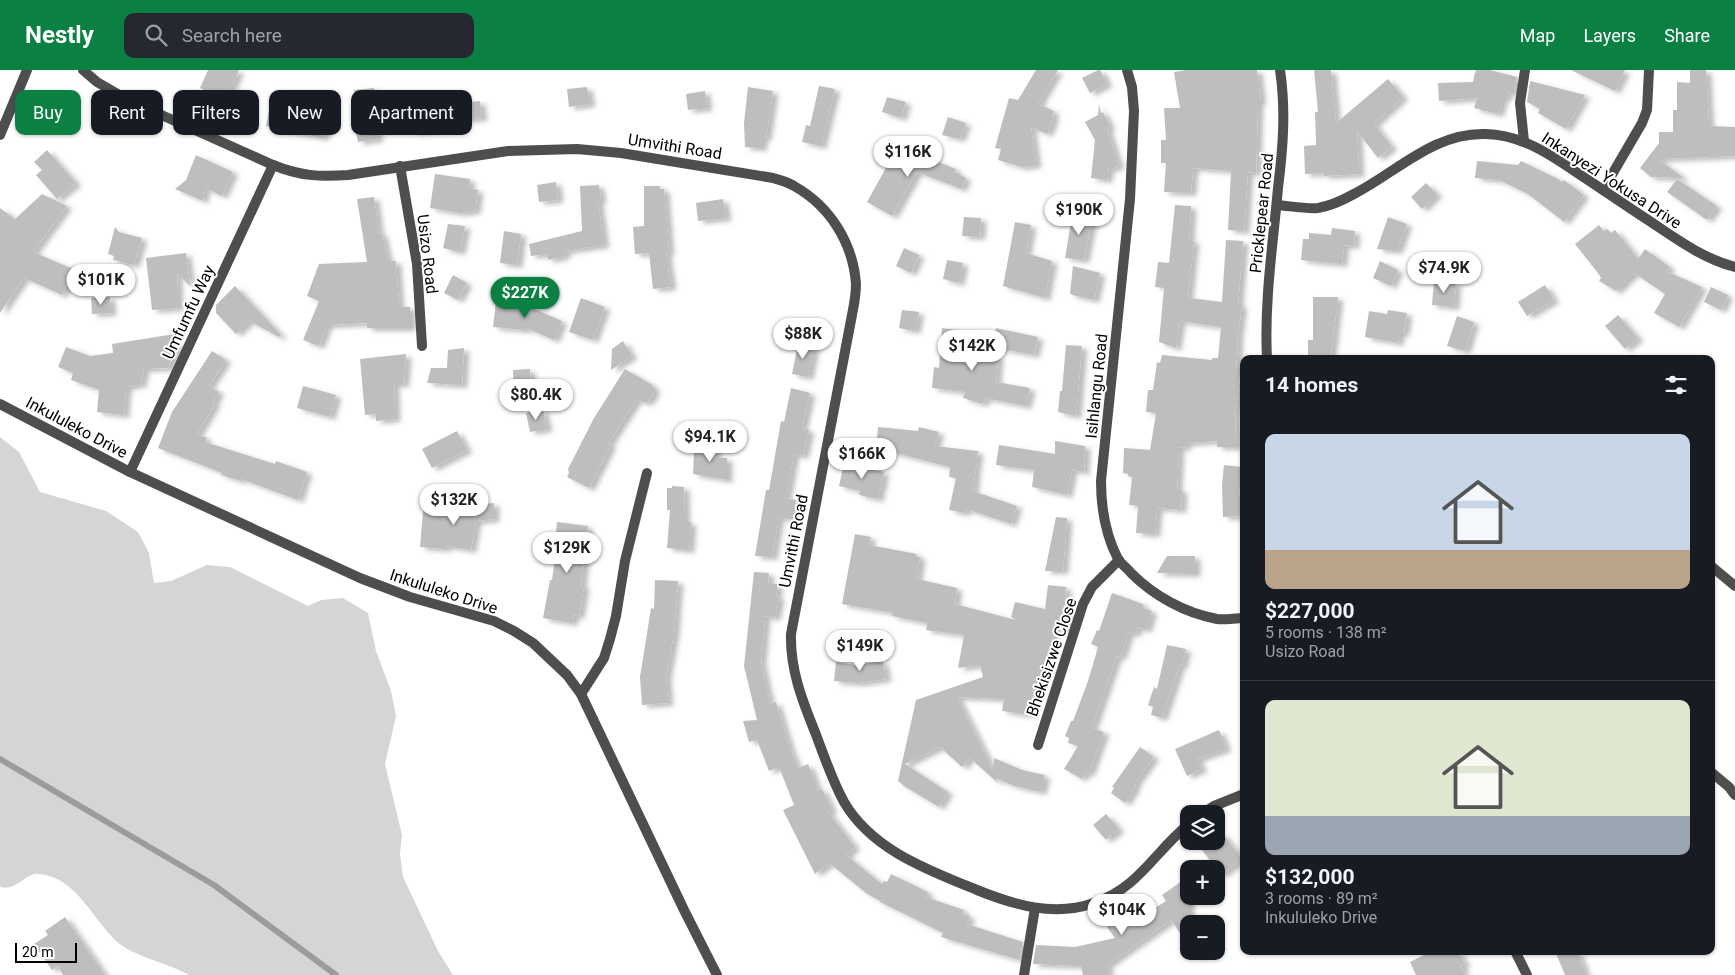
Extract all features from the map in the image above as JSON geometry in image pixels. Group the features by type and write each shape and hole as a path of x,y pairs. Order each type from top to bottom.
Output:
{"street":[{"path":"0,135 27,70"},
{"name":"Umvithi Road","path":"83,70 97,82 128,100 295,173 323,177 348,175 400,166 525,150 577,149 621,152 773,178 793,185 822,206 835,222 852,260 856,284 852,315 791,634 790,652 802,700 844,802 858,821 873,836 892,850 925,869 998,899 1044,910 1073,908 1094,903 1111,895 1128,885 1148,868 1180,833"},
{"name":"Isihlangu Road","path":"1127,70 1132,87 1134,111 1130,199 1102,481 1102,516 1108,536 1119,560 1143,585 1168,602 1194,613 1219,619 1240,618"},
{"name":"Pricklepear Road","path":"1267,355 1268,281 1284,138 1284,105 1280,70"},
{"path":"1524,141 1520,103 1525,70"},
{"path":"1603,190 1642,123 1647,110 1649,70"},
{"name":"Inkanyezi Yokusa Drive","path":"1277,205 1318,208 1334,204 1366,188 1434,145 1465,135 1486,134 1524,141 1558,160 1702,255 1735,267"},
{"name":"Umfumfu Way","path":"130,472 273,165"},
{"name":"Usizo Road","path":"400,166 416,264 422,346"},
{"name":"Inkululeko Drive","path":"0,404 130,472 382,587 410,598 494,621 534,643 567,675 581,694 717,975"},
{"path":"581,694 604,658 610,639 616,616 625,561 647,473"},
{"name":"Bhekisizwe Close","path":"1038,745 1084,604 1092,588 1119,560"},
{"path":"1715,569 1735,586"},
{"path":"1715,775 1735,795"},
{"path":"1216,805 1240,796"},
{"path":"1024,975 1035,908"},
{"path":"1517,955 1527,975"}],"shaded area":[{"path":"0,437 19,452 40,492 106,511 138,532 149,553 154,583 171,581 207,565 230,567 308,606 321,600 343,598 368,613 376,651 391,691 396,716 385,764 402,835 400,854 403,877 438,951 453,975 189,975 121,945 77,894 59,880 36,874 29,876 14,886 0,887"}],"building":[{"path":"208,70 239,70 230,90 204,90 200,88"},
{"path":"1036,70 1058,70 1038,104 1054,111 1052,116 1054,117 1047,134 1031,127 1036,165 1022,167 998,160 1001,149 995,148 1009,98 1018,100"},
{"path":"1100,70 1107,84 1090,93 1082,78"},
{"path":"1186,70 1257,70 1261,102 1258,102 1256,173 1248,172 1244,231 1228,230 1231,171 1193,168 1191,193 1164,192 1166,163 1161,163 1161,140 1166,140 1164,108 1180,108 1174,72"},
{"path":"1314,70 1331,70 1336,123 1388,79 1403,97 1374,124 1392,147 1378,158 1357,131 1359,174 1324,176 1324,173 1305,174 1304,146 1316,145 1315,112 1318,112"},
{"path":"1475,70 1490,70 1517,77 1514,95 1508,91 1506,98 1503,98 1498,114 1474,108 1477,98 1439,101 1438,83 1473,82 1475,72 1477,73"},
{"path":"1571,70 1625,70 1615,91"},
{"path":"1690,70 1706,70 1709,126 1735,127 1735,156 1658,159 1684,178 1651,177 1640,168 1659,143 1659,132 1673,132 1673,110 1677,110 1677,82 1690,83"},
{"path":"1530,81 1585,95 1566,129 1538,113 1540,109 1527,102"},
{"path":"819,86 835,89 821,146 802,142 806,125 810,126"},
{"path":"587,87 590,104 569,107 567,89"},
{"path":"748,87 773,91 766,138 762,138 762,148 745,147 744,123"},
{"path":"374,88 374,90 354,90"},
{"path":"705,91 707,108 688,110 686,94"},
{"path":"887,97 906,102 901,118 882,112"},
{"path":"480,101 482,118 472,119 472,102"},
{"path":"1099,104 1101,113 1103,112 1110,127 1107,129 1119,166 1111,169 1109,166 1107,180 1091,178 1095,140 1085,122 1098,115"},
{"path":"269,110 269,127 266,126"},
{"path":"948,117 966,123 960,139 942,135"},
{"path":"309,135 324,135 323,138"},
{"path":"357,135 377,135 378,139 358,142"},
{"path":"898,146 956,169 955,172 966,178 961,189 917,172 892,216 867,202"},
{"path":"47,150 76,183 57,199 36,175 42,170 34,162"},
{"path":"196,155 233,172 222,196 205,188 203,201 175,189 186,180"},
{"path":"1477,161 1518,165 1521,161 1562,182 1564,180 1584,195 1564,222 1528,194 1499,180 1475,178"},
{"path":"435,174 470,179 469,188 478,190 475,211 460,213 430,208"},
{"path":"1677,179 1717,206 1707,220 1667,192"},
{"path":"556,182 558,200 539,202 537,185"},
{"path":"1426,183 1437,194 1422,209 1411,197"},
{"path":"599,185 601,201 598,201 604,245 564,251 565,256 548,260 547,254 531,256 529,244 582,231 580,186"},
{"path":"644,186 660,186 660,189 664,189 669,252 666,253 671,287 653,289 649,253 635,254 633,227 644,226"},
{"path":"42,194 67,206 33,252 73,269 62,295 24,278 0,313 0,208 15,219"},
{"path":"374,197 379,234 382,233 388,261 396,261 399,307 410,307 410,328 367,328 367,323 327,325 319,346 303,340 319,301 307,296 319,264 367,262 357,199"},
{"path":"723,199 726,218 698,221 696,203"},
{"path":"1175,205 1191,206 1189,240 1194,241 1189,298 1222,302 1226,240 1243,241 1238,305 1242,305 1237,342 1236,368 1240,368 1240,376 1235,416 1236,447 1217,447 1217,441 1186,443 1185,448 1179,447 1177,489 1182,490 1181,510 1157,508 1155,534 1136,533 1138,506 1129,505 1132,477 1123,473 1124,448 1150,450 1156,413 1146,412 1148,390 1153,390 1157,362 1160,363 1162,355 1212,360 1212,358 1218,358 1221,327 1180,321 1176,348 1159,342 1164,288 1155,287 1158,262 1169,263"},
{"path":"1073,211 1093,214 1084,260 1065,258"},
{"path":"964,217 981,218 980,237 962,236"},
{"path":"1388,217 1407,224 1397,251 1377,249"},
{"path":"1015,222 1031,225 1026,253 1052,261 1045,298 1003,286"},
{"path":"448,224 465,226 460,252 443,248"},
{"path":"1599,225 1604,231 1607,229 1611,233 1615,230 1638,259 1645,249 1670,267 1666,271 1702,287 1679,327 1654,313 1665,294 1634,273 1616,291 1599,281 1601,278 1598,273 1575,244"},
{"path":"115,227 119,232 142,238 134,265 113,260 114,256 108,254"},
{"path":"1332,228 1355,231 1354,246 1344,245 1342,264 1301,260 1303,239 1309,239 1309,233 1331,235"},
{"path":"504,231 521,234 517,265 500,263"},
{"path":"904,248 919,255 911,273 896,266"},
{"path":"186,253 190,286 177,273 178,308 152,310 146,258"},
{"path":"947,260 963,263 959,283 943,279"},
{"path":"1380,261 1398,270 1391,286 1373,278"},
{"path":"1073,266 1100,273 1094,300 1070,293"},
{"path":"453,275 467,283 458,300 444,293"},
{"path":"1434,281 1456,283 1454,307 1432,305"},
{"path":"1545,285 1554,300 1527,316 1518,302"},
{"path":"235,286 281,335 279,337 249,321 236,334 216,313 216,305"},
{"path":"1711,287 1728,295 1721,310 1704,302"},
{"path":"110,297 111,313 92,314 91,298"},
{"path":"1313,297 1338,297 1331,355 1308,355 1308,340 1313,340"},
{"path":"581,298 605,307 593,340 569,332"},
{"path":"496,301 518,302 562,321 554,340 526,328 526,330 493,327"},
{"path":"902,310 919,312 915,331 899,328"},
{"path":"1388,310 1407,313 1404,333 1400,333 1398,343 1365,337 1369,311 1387,314"},
{"path":"1618,315 1638,338 1625,349 1605,326"},
{"path":"1457,316 1474,322 1465,351 1447,346"},
{"path":"942,328 973,332 972,354 998,357 996,382 1030,388 1026,406 985,398 983,404 963,398 965,392 932,388 934,367 939,368"},
{"path":"996,328 1038,337 1034,355 992,347"},
{"path":"175,334 176,350 168,368 143,369 142,384 126,387 124,415 97,412 99,390 71,380 73,373 58,367 66,347 90,356 113,353 112,344"},
{"path":"623,341 632,356 611,370 612,349"},
{"path":"798,344 814,347 808,377 792,374"},
{"path":"1066,345 1082,346 1076,416 1058,412"},
{"path":"464,348 462,385 427,383 431,368 447,368 448,350"},
{"path":"212,351 226,360 209,386 219,392 213,402 215,404 197,434 207,438 205,442 275,464 276,461 307,472 298,500 241,479 241,481 221,475 222,473 158,448 172,412"},
{"path":"406,354 404,384 394,384 395,419 376,421 376,414 365,415 360,359"},
{"path":"530,369 531,388 514,390 513,370"},
{"path":"625,369 651,384 654,388 654,393 648,402 642,402 637,399 608,444 611,445 589,488 567,477 568,469 594,418"},
{"path":"303,386 336,395 330,417 297,408"},
{"path":"791,388 810,393 802,428 809,430 803,456 794,454 786,498 796,500 793,520 779,517 772,557 755,556 766,490 769,490 781,421 784,422"},
{"path":"543,410 547,429 530,432 526,413"},
{"path":"878,427 918,431 919,427 939,432 935,446 978,451 973,491 1017,506 1011,524 966,509 965,513 949,510 956,478 949,477 950,467 876,448"},
{"path":"457,431 467,450 432,468 422,449"},
{"path":"716,441 715,458 727,458 727,480 693,474 694,453"},
{"path":"1055,441 1085,446 1084,472 1072,470 1067,495 1032,487 1034,470 996,465 999,445 1055,454"},
{"path":"844,463 884,472 878,499 859,495 860,491 839,486"},
{"path":"1224,465 1240,467 1240,516 1223,517 1222,484"},
{"path":"672,486 684,487 685,522 691,522 689,550 667,548 670,510 667,510 667,488 672,488"},
{"path":"494,503 494,519 476,521 471,550 446,546 446,549 420,547 423,511 452,513 454,507"},
{"path":"1056,517 1067,518 1063,571 1045,571"},
{"path":"557,522 588,526 581,586 584,586 579,616 574,615 572,623 543,618 550,580 552,580 557,544 555,543"},
{"path":"855,534 871,537 869,545 917,554 916,556 920,557 917,579 957,588 955,604 1016,620 1011,617 1015,602 1045,609 1048,585 1066,587 1064,614 1071,616 1069,624 1067,631 1055,628 1049,655 1046,655 1041,687 1034,686 1030,715 1002,711 1004,699 957,697 993,770 994,758 1022,770 1045,775 1041,792 1014,786 996,778 998,783 970,758 962,767 940,747 905,764 948,792 939,807 898,781 916,700 983,677 980,665 958,668 964,635 926,630 927,623 892,616 893,613 842,604"},
{"path":"1167,556 1195,556 1195,574 1157,573"},
{"path":"754,572 769,573 768,584 778,584 776,596 779,597 775,618 765,616 761,662 770,704 776,702 790,749 798,768 808,764 818,790 822,789 832,810 828,812 855,847 846,855 882,884 884,881 887,882 891,874 928,892 926,897 964,910 963,914 970,916 967,924 1023,942 1019,960 941,937 943,933 880,902 866,893 829,863 815,874 783,810 794,805 779,767 769,771 757,740 749,742 743,721 757,720 744,666"},
{"path":"655,580 678,581 674,633 666,677 668,703 642,705 640,677 651,608 654,609"},
{"path":"1112,593 1143,604 1143,608 1152,611 1146,630 1138,627 1135,634 1129,632 1121,657 1117,656 1092,728 1104,732 1089,774 1085,772 1082,779 1064,769 1078,746 1068,743 1069,738 1065,736 1071,721 1073,721 1088,681 1098,647 1091,644 1097,630 1099,631"},
{"path":"1167,645 1186,649 1182,666 1180,665 1162,718 1151,715 1153,707 1148,705 1154,687 1157,689"},
{"path":"883,661 886,679 858,683 834,681 836,662 856,665"},
{"path":"1219,730 1226,749 1197,759 1202,769 1187,776 1175,749"},
{"path":"1140,747 1154,757 1134,785 1136,786 1125,803 1111,793 1114,788 1112,787"},
{"path":"1106,814 1119,829 1106,840 1093,825"},
{"path":"1225,837 1240,856 1240,861 1225,872 1225,860 1210,860 1202,850 1225,850"},
{"path":"1180,882 1180,905 1189,905 1189,915 1180,915 1180,933 1171,920 1107,965 1109,975 1083,975 1081,966 1033,964 1036,945 1075,947 1115,938 1107,927 1125,914 1131,923 1166,901 1162,895"},
{"path":"65,917 105,975 63,975 58,966 52,970 34,944 48,935 45,931"},
{"path":"1424,955 1460,955 1465,964 1461,966 1465,975 1416,975 1410,962"},
{"path":"1557,955 1578,955 1586,975 1565,975"}],"waterway":[{"path":"0,759 214,885 336,975"}]}
